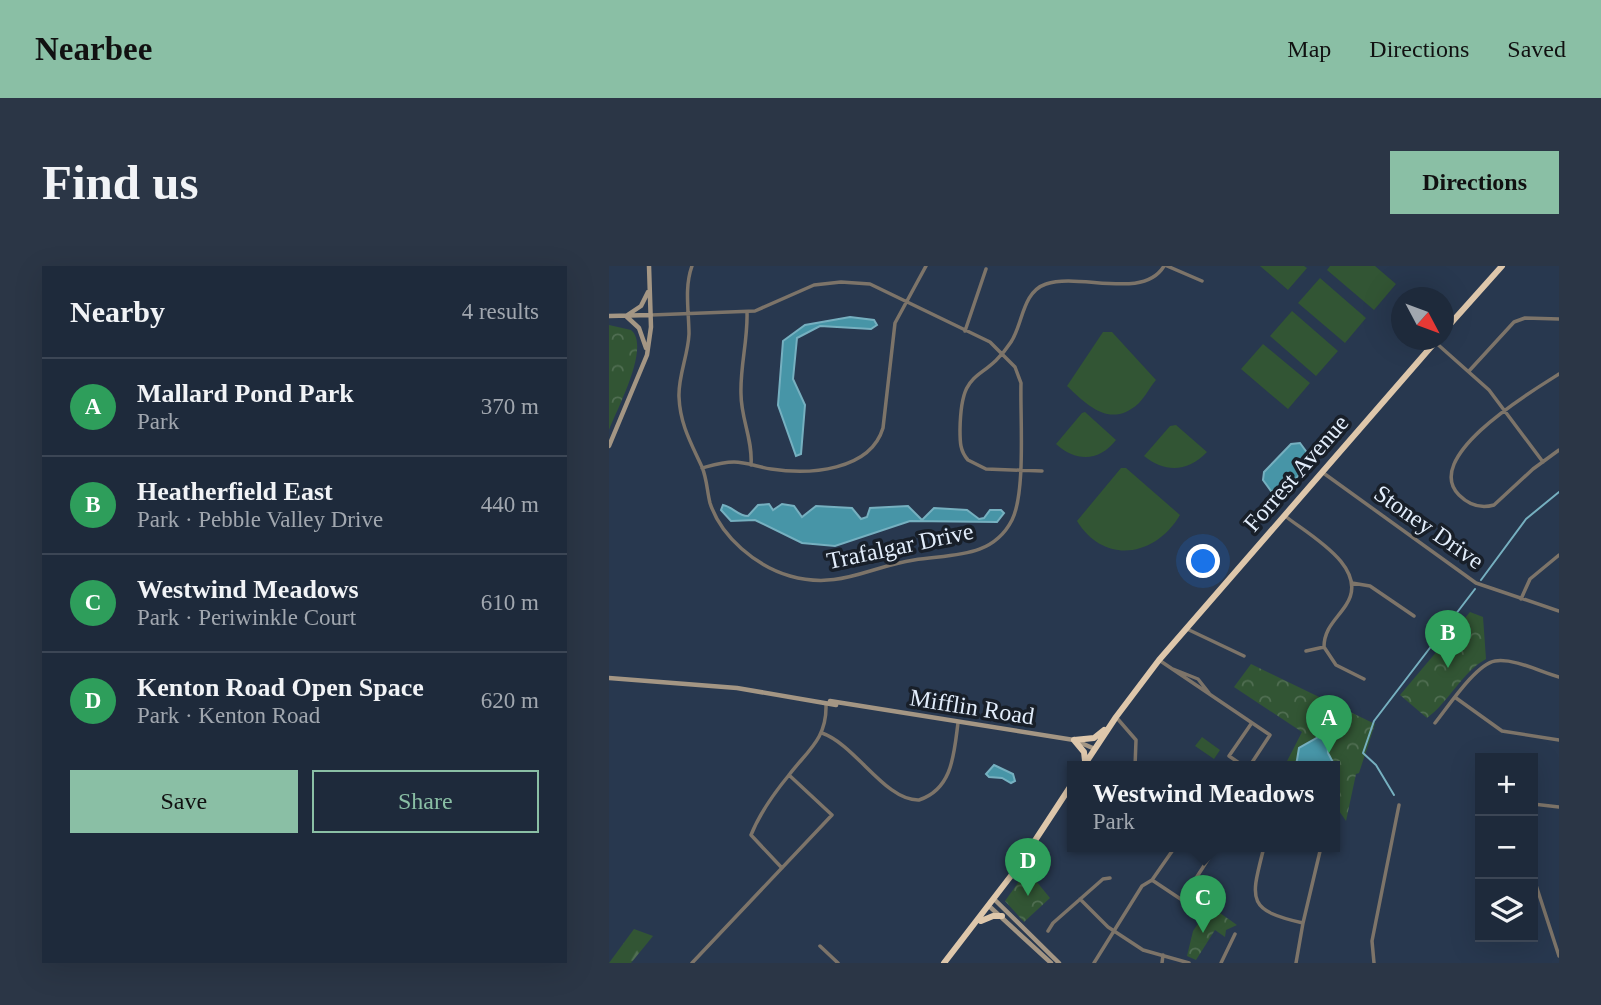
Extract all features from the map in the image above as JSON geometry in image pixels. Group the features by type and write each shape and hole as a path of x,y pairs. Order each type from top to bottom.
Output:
{"highway":[{"path":"1454,321 1502,266"},
{"name":"Forrest Avenue","path":"1087,761 1159,660 1428,350"},
{"path":"1074,740 1094,738 1111,724"},
{"path":"1074,740 1084,752 1083,761"},
{"path":"944,963 976,924 1067,799"},
{"path":"976,924 993,916 1002,916"}],"main road":[{"path":"609,446 647,351 651,315 649,266"},
{"path":"627,316 641,306 650,288"},
{"path":"609,316 651,315"},
{"path":"627,316 639,328 647,351"},
{"name":"Mifflin Road","path":"609,678 737,688 827,705 843,705 1074,740 1095,749"},
{"path":"994,899 1059,963"},
{"path":"989,906 1051,963"}],"street":[{"name":"Trafalgar Drive","path":"692,266 689,278 688,344 679,400 685,433 702,468 713,510 737,543 775,570 821,581 853,578 900,563 965,555 985,547 1002,533 1013,517 1019,470 1021,383 1018,371 1002,352"},
{"path":"702,468 723,462 783,470 814,470 855,461 872,449 883,428 893,331 906,300 926,266"},
{"path":"1042,471 976,467 964,456 961,446 963,391 1014,337 1030,297 1042,286 1059,282 1145,282 1158,275 1165,266 1202,281"},
{"path":"965,331 986,269"},
{"path":"651,315 747,312 770,307 805,288 832,282 870,284 990,342 1002,352"},
{"path":"747,312 747,342 741,391 743,416 752,443 751,465"},
{"path":"1469,371 1514,322 1525,318 1559,319"},
{"path":"1446,350 1469,371 1505,412 1543,462"},
{"path":"1559,374 1479,432 1454,460 1451,481 1461,497 1476,506 1494,505 1559,450"},
{"name":"Stoney Drive","path":"1322,472 1476,583 1559,611"},
{"path":"1285,516 1344,564 1352,583 1349,601 1327,631 1324,647 1336,665 1364,678"},
{"path":"1521,599 1530,579 1559,555"},
{"path":"1352,583 1370,586 1414,616"},
{"path":"1187,629 1244,656"},
{"path":"1306,651 1324,647"},
{"path":"1159,660 1270,735 1251,761"},
{"path":"1435,723 1476,673 1494,661 1559,677"},
{"path":"1456,698 1490,725 1502,731 1559,740"},
{"path":"782,868 751,835 789,775 813,749 822,733 827,705"},
{"path":"1116,717 1136,740 1135,761"},
{"path":"822,733 843,744 899,795 919,800 938,790 948,776 958,723"},
{"path":"1237,761 1229,756 1251,724"},
{"path":"693,963 832,815 789,775"},
{"path":"1374,963 1372,941 1399,805"},
{"path":"1538,805 1559,807"},
{"path":"1094,963 1142,886 1152,880 1171,852"},
{"path":"1152,880 1182,900 1213,852"},
{"path":"1263,852 1254,886 1259,905 1269,914 1303,923"},
{"path":"1296,963 1320,852"},
{"path":"1048,931 1053,923 1103,879 1110,878"},
{"path":"1534,879 1559,956"},
{"path":"1080,899 1113,932 1143,950 1189,963"},
{"path":"1221,963 1234,934"},
{"path":"820,946 838,963"},
{"path":"1162,963 1163,955"}],"green space":[{"path":"1260,266 1304,266 1307,268 1288,290"},
{"path":"1330,266 1375,266 1396,284 1374,310 1327,270"},
{"path":"1320,278 1366,318 1345,343 1298,303"},
{"path":"1292,311 1338,351 1316,376 1270,336"},
{"path":"609,325 631,330 636,338 637,349 631,378 609,430"},
{"path":"1103,332 1112,332 1156,380 1139,403 1129,411 1119,414 1100,412 1067,386"},
{"path":"1263,344 1310,383 1288,409 1241,369"},
{"path":"1085,412 1116,440 1095,456 1071,454 1056,444"},
{"path":"1176,425 1207,452 1200,459 1176,468 1152,462 1144,456 1170,426"},
{"path":"1121,468 1126,468 1180,515 1158,540 1130,550 1116,550 1102,545 1088,535 1077,521"},
{"path":"1470,612 1483,617 1486,659 1470,671 1427,718 1400,695"},
{"path":"1251,664 1375,724 1359,773 1356,774 1346,821 1340,812 1340,761 1287,761 1302,732 1234,687"},
{"path":"1202,737 1220,750 1214,759 1195,746"},
{"path":"1027,870 1050,898 1024,922 1005,901"},
{"path":"1210,906 1237,925 1226,930 1225,937 1215,930 1196,960 1187,956 1193,931"},
{"path":"634,929 653,936 631,963 609,963"}],"shaded area":[{"path":"850,317 874,320 877,325 871,329 820,326 797,338 793,379 805,405 801,454 796,456 778,405 783,341 805,325"},
{"path":"1300,443 1311,458 1310,464 1284,491 1271,491 1263,480 1264,472 1291,444"},
{"path":"769,504 773,510 782,504 794,506 802,517 816,506 852,508 861,519 867,517 870,508 908,506 922,520 934,508 967,510 979,519 984,518 990,510 1001,510 1004,513 997,522 910,521 835,546 802,543 755,520 731,521 721,510 723,505 748,516 758,505"},
{"path":"1322,735 1327,738 1328,753 1332,761 1297,761 1299,748"},
{"path":"994,765 1013,774 1015,781 1011,783 1002,778 989,777 986,774"}],"waterway":[{"path":"1481,580 1526,519 1559,492"},
{"path":"1394,795 1376,765 1363,753 1374,721 1475,589"}],"place":[{"name":"Heatherfield East","path":"1448,668"},
{"name":"Mallard Pond Park","path":"1329,753"},
{"name":"Kenton Road Open Space","path":"1028,896"},
{"name":"Westwind Meadows","path":"1203,933"}]}
